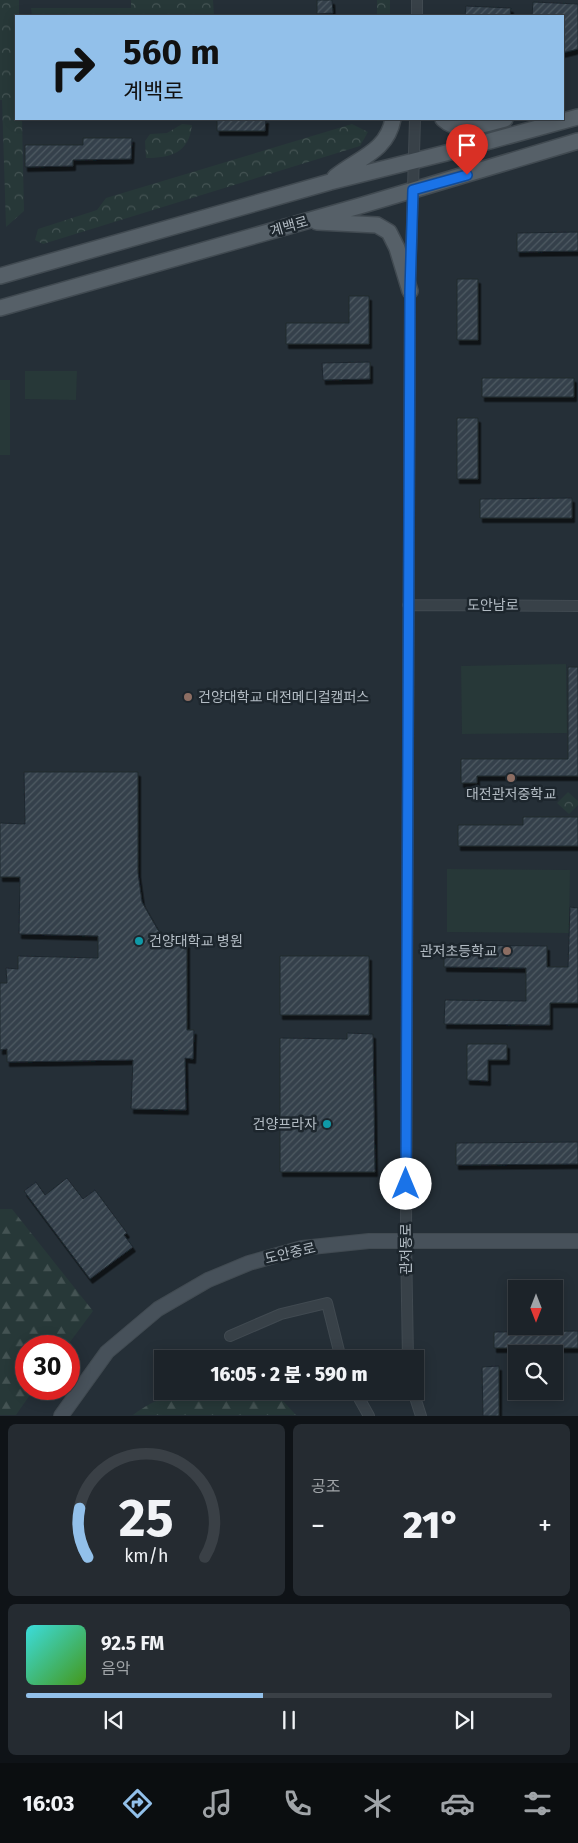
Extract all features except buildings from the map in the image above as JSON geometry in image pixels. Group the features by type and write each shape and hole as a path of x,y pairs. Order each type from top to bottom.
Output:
{"main road":[{"path":"330,182 382,146 388,136 393,120"},
{"path":"444,120 460,128 501,120"},
{"path":"0,276 330,182 562,120"},
{"name":"계백로","path":"0,308 308,221 578,141"},
{"path":"308,221 377,225 389,232 397,248 410,292"}],"street":[{"path":"417,0 417,15"},
{"name":"관저동로","path":"408,1350 406,1241 408,605 410,292 415,120"},
{"name":"도안남로","path":"408,605 578,606"},
{"name":"도안중로","path":"61,1416 107,1352 158,1309 208,1280 250,1263 302,1248 368,1242 578,1241"},
{"path":"230,1336 281,1314 326,1303 339,1350"},
{"path":"360,1400 369,1416"},
{"path":"416,1400 421,1416"}],"green space":[{"path":"0,0 19,0 19,15 15,15 15,120 22,120 24,211 6,227 2,100 0,100"},
{"path":"131,0 213,0 214,15 32,15 31,8 131,8"},
{"path":"377,0 390,0 390,15 377,15"},
{"path":"182,124 192,125 187,142 183,148 171,155 146,158 145,141 150,134 167,133"},
{"path":"352,124 368,132 360,146 43,244 35,240 38,229 97,210 106,198"},
{"path":"25,371 77,371 76,400 25,399"},
{"path":"0,380 10,380 10,455 0,455"},
{"path":"566,664 567,733 462,734 461,666"},
{"path":"568,792 578,801 578,805 569,814 557,803"},
{"path":"447,869 570,870 569,933 447,932"},
{"path":"0,1209 12,1209 93,1311 75,1335 15,1335 15,1400 26,1400 16,1415 0,1415"},
{"path":"159,1400 282,1400 296,1415 133,1415"}],"place":[{"name":"건양대학교 대전메디컬캠퍼스","path":"188,697"},
{"name":"대전관저중학교","path":"511,778"},
{"name":"건양대학교 병원","path":"139,941"},
{"name":"관저초등학교","path":"507,951"},
{"name":"건양프라자","path":"327,1124"}],"route":[{"path":"406,1184 410,292 413,190 467,175"}]}
